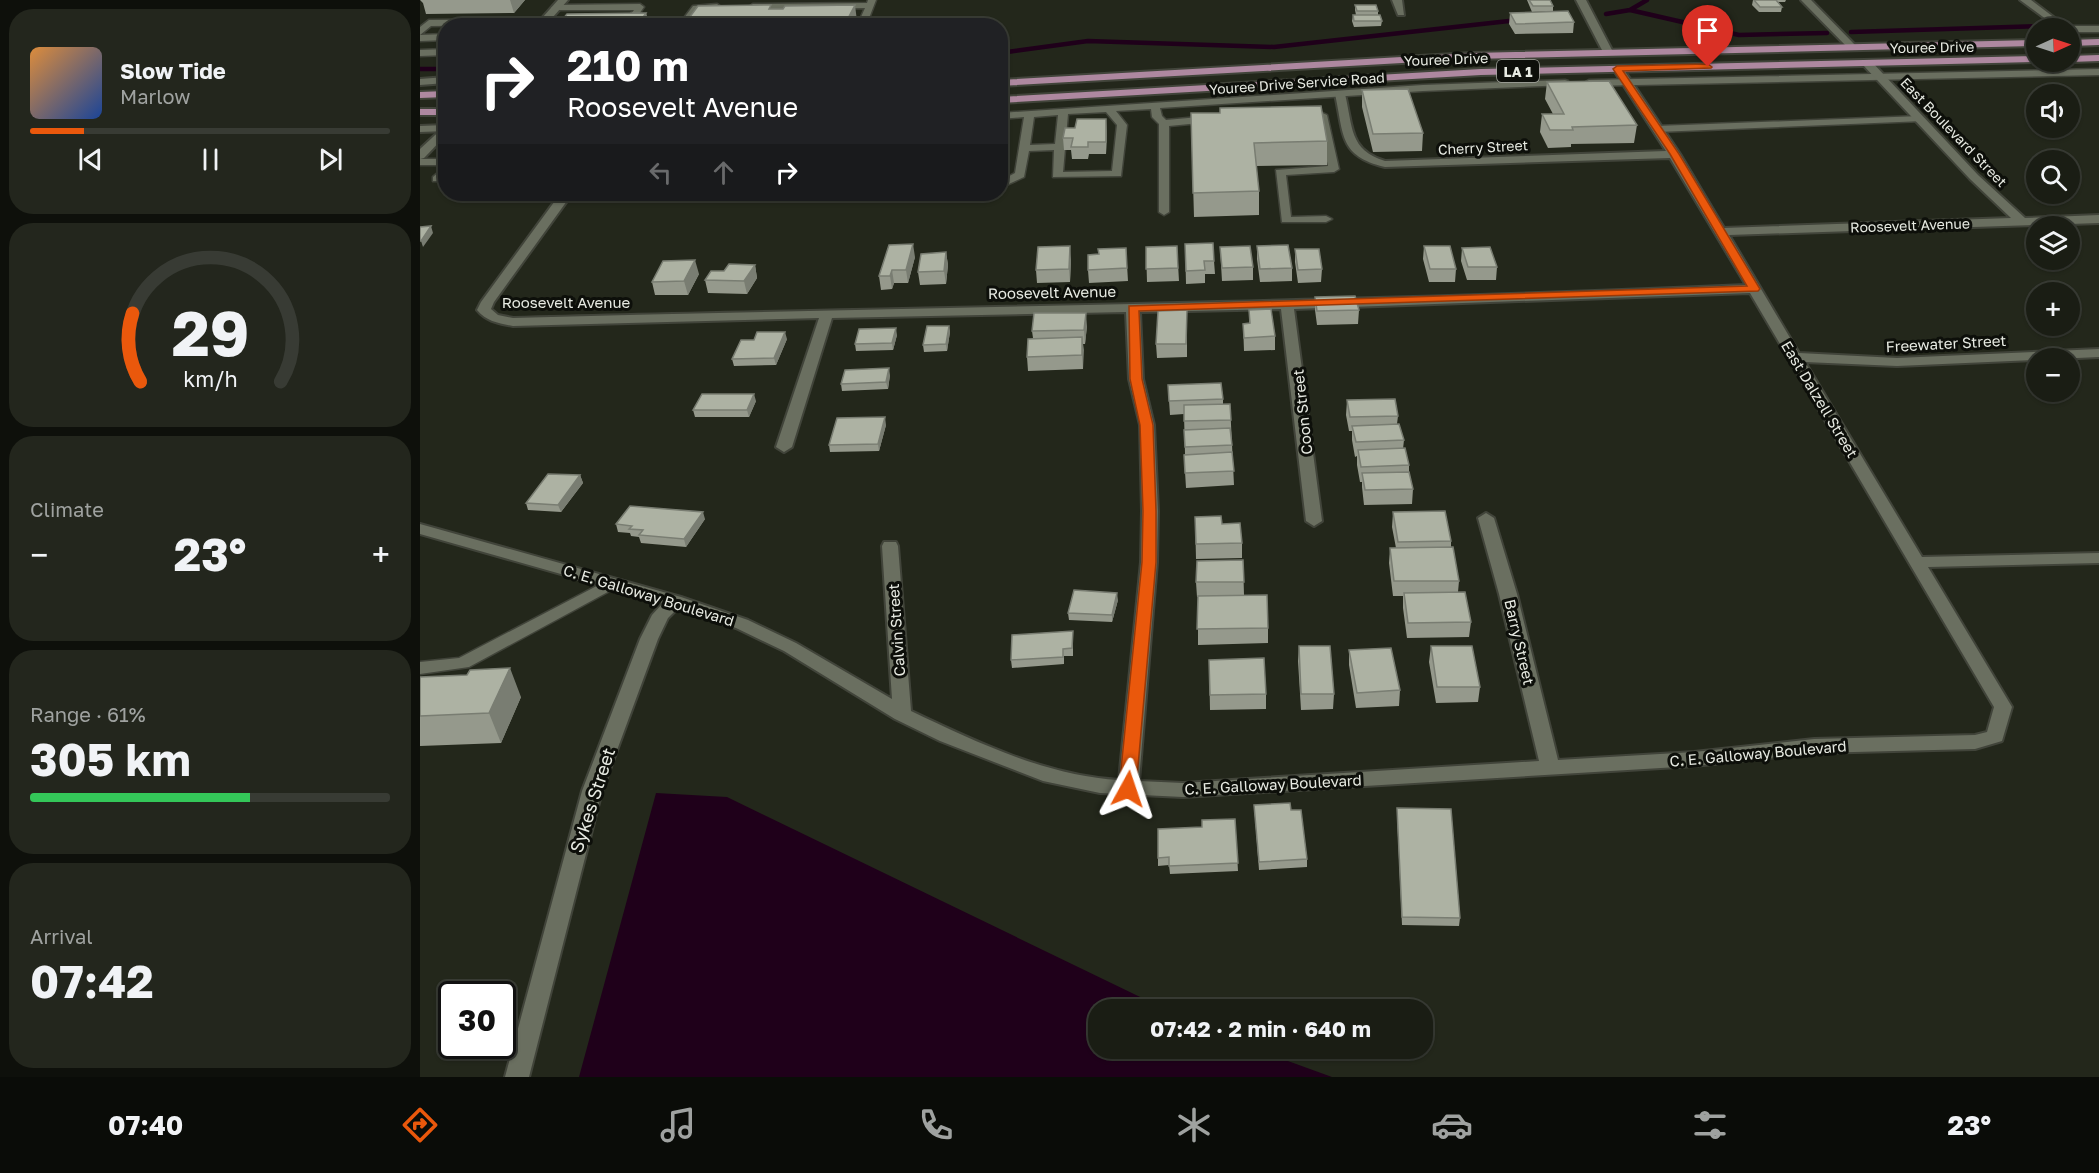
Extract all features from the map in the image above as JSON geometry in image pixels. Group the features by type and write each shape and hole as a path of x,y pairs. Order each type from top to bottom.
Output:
{"main road":[{"path":"2080,43 2099,42"},
{"name":"Youree Drive","path":"1008,82 1390,59 2026,43"},
{"path":"1608,52 1621,75"},
{"path":"2080,58 2099,58"},
{"name":"Youree Drive","path":"1008,100 1426,75 1621,75 1866,63 2026,59"},
{"path":"420,95 438,94"},
{"path":"420,112 438,112"}],"street":[{"path":"546,18 563,0"},
{"path":"1397,0 1401,13"},
{"path":"1581,0 1608,52"},
{"path":"1806,0 1852,47"},
{"path":"2025,0 2049,18"},
{"name":"East Boulevard Street","path":"1866,63 1974,177 2021,221"},
{"name":"East Dalzell Street","path":"1621,75 1674,154 2003,707 1995,736"},
{"path":"420,82 438,81"},
{"name":"Cherry Street","path":"1340,94 1351,143 1359,154 1367,159 1385,164 1674,154"},
{"path":"420,129 438,128"},
{"path":"420,156 438,137"},
{"name":"Roosevelt Avenue","path":"561,201 488,302 484,310 494,318 513,322 827,313 1133,308 1755,289"},
{"name":"Roosevelt Avenue","path":"1721,232 2099,219"},
{"name":"Coon Street","path":"1287,304 1294,345 1314,521"},
{"path":"1128,789 1149,562 1150,511 1147,425 1136,379 1133,308"},
{"path":"784,447 827,313"},
{"name":"Freewater Street","path":"1796,357 1897,362 2099,353"},
{"name":"Barry Street","path":"1486,518 1508,594 1550,766"},
{"name":"C. E. Galloway Boulevard","path":"420,529 675,601 742,624 790,647 902,714 947,736 1050,776 1100,786 1183,790 1694,759 1814,746 1975,742 1995,736"},
{"name":"Calvin Street","path":"890,546 902,714"},
{"path":"1918,562 2099,558"},
{"name":"Sykes Street","path":"517,1077 592,791 649,639 661,615 675,601"}],"lane":[{"path":"741,7 784,3 871,2 864,18"},
{"path":"688,18 698,4 729,7"},
{"path":"555,8 640,7 632,18"},
{"path":"420,32 429,23 438,23"},
{"path":"2080,29 2099,29"},
{"path":"420,38 438,37"},
{"path":"420,53 438,52"},
{"path":"1582,83 1621,75 1879,77 2099,72"},
{"name":"Youree Drive Service Road","path":"1008,116 1340,94 1571,83"},
{"path":"1309,96 1314,112"},
{"path":"1155,107 1157,117 1164,123 1221,119"},
{"path":"1064,113 1056,175 1117,174 1122,125 1110,110"},
{"path":"1300,113 1314,112 1322,115 1334,169 1280,172 1286,220 1326,219"},
{"path":"1008,181 1020,175 1029,115"},
{"path":"1657,129 1920,119"},
{"path":"1164,123 1164,212"},
{"path":"1110,126 1122,125"},
{"path":"1062,126 1074,126"},
{"path":"1024,148 1060,147"},
{"path":"420,162 438,162"},
{"path":"420,668 463,663 612,583"}],"shaded area":[{"path":"656,793 727,797 1144,999 1088,999 1088,1059 1282,1059 1332,1077 579,1077"}],"building":[{"path":"1529,0 1550,0 1553,6 1533,6"},
{"path":"1754,0 1776,0 1782,7 1760,7"},
{"path":"771,5 769,9 783,9 785,6 855,5 848,18 689,18 698,6"},
{"path":"1355,5 1376,5 1378,11 1357,11"},
{"path":"1568,11 1574,22 1516,24 1510,13"},
{"path":"646,13 643,18 564,18 567,14"},
{"path":"1353,15 1380,15 1382,21 1354,21"},
{"path":"1609,81 1637,125 1550,130 1542,114 1564,114 1547,82"},
{"path":"1408,89 1423,133 1373,134 1362,90"},
{"path":"1321,106 1327,141 1254,143 1259,191 1193,193 1191,113 1220,113 1220,108"},
{"path":"1077,119 1106,119 1106,142 1088,142 1088,147 1071,147 1073,138 1063,138 1065,128 1075,128"},
{"path":"431,226 421,241 420,241 420,227"},
{"path":"1213,243 1214,261 1204,261 1205,270 1186,271 1185,244"},
{"path":"913,244 906,270 892,270 890,276 879,276 889,245"},
{"path":"1288,245 1292,268 1260,269 1257,246"},
{"path":"1070,246 1069,269 1036,270 1038,247"},
{"path":"1177,246 1178,268 1146,269 1146,247"},
{"path":"1250,246 1253,267 1222,268 1220,247"},
{"path":"1424,246 1450,246 1456,269 1430,269"},
{"path":"1490,247 1497,267 1468,267 1462,248"},
{"path":"1126,248 1127,268 1088,270 1088,255 1099,254 1098,249"},
{"path":"1295,249 1319,249 1322,269 1298,270"},
{"path":"946,252 944,271 918,272 921,254"},
{"path":"695,260 684,281 652,282 663,261"},
{"path":"729,264 755,265 744,281 705,280 711,271 724,271"},
{"path":"1355,296 1359,310 1317,311 1315,297"},
{"path":"1271,309 1275,336 1244,338 1243,324 1250,323 1249,310"},
{"path":"1187,310 1186,344 1156,344 1158,311"},
{"path":"1034,313 1086,313 1084,330 1032,331"},
{"path":"927,326 949,326 946,344 923,345"},
{"path":"896,328 892,343 855,344 859,329"},
{"path":"757,332 785,332 774,358 732,359 741,340 754,340"},
{"path":"1082,337 1082,355 1027,357 1028,339"},
{"path":"889,368 886,382 841,384 845,370"},
{"path":"1221,383 1223,399 1169,401 1168,385"},
{"path":"702,394 754,394 747,410 693,410"},
{"path":"1395,399 1398,416 1350,417 1347,400"},
{"path":"1230,404 1231,420 1184,421 1184,405"},
{"path":"885,417 878,444 829,445 837,418"},
{"path":"1399,424 1404,440 1356,442 1352,426"},
{"path":"1230,428 1232,445 1185,447 1184,430"},
{"path":"1405,448 1409,465 1361,467 1358,450"},
{"path":"1232,452 1234,471 1185,473 1184,455"},
{"path":"1409,472 1413,489 1365,490 1362,473"},
{"path":"548,474 580,475 558,505 526,503"},
{"path":"630,506 703,512 684,539 639,535 643,530 629,529 632,526 616,524"},
{"path":"1445,511 1451,541 1398,542 1393,512"},
{"path":"1221,516 1222,524 1240,523 1242,543 1196,544 1195,517"},
{"path":"1453,547 1459,581 1394,581 1390,548"},
{"path":"1243,560 1244,582 1196,582 1197,561"},
{"path":"1074,590 1117,593 1112,615 1068,613"},
{"path":"1465,592 1471,622 1408,623 1404,593"},
{"path":"1267,595 1268,628 1197,629 1198,596"},
{"path":"1073,631 1072,648 1063,649 1063,657 1011,660 1012,635"},
{"path":"1299,646 1330,646 1334,694 1301,694"},
{"path":"1431,646 1472,646 1480,687 1437,687"},
{"path":"1391,648 1400,690 1357,693 1349,650"},
{"path":"1264,658 1266,694 1210,695 1209,660"},
{"path":"510,668 489,713 420,716 420,677 467,675 470,670"},
{"path":"1290,803 1291,810 1301,810 1307,859 1259,862 1254,805"},
{"path":"1397,808 1451,809 1460,918 1402,917"},
{"path":"1235,819 1238,863 1169,866 1169,857 1158,858 1158,829 1202,827 1202,820"}],"waterway":[{"path":"1630,10 1647,0"},
{"path":"1606,14 1630,10"},
{"path":"1630,10 1739,35 1827,33"},
{"path":"1008,52 1088,41 1274,47 1518,20"},
{"path":"1851,32 2026,26"},
{"path":"420,69 438,69"}],"route":[{"path":"1128,789 1141,622 1149,562 1150,511 1147,425 1136,379 1133,308 1755,289 1674,154 1617,69 1708,67"}]}
